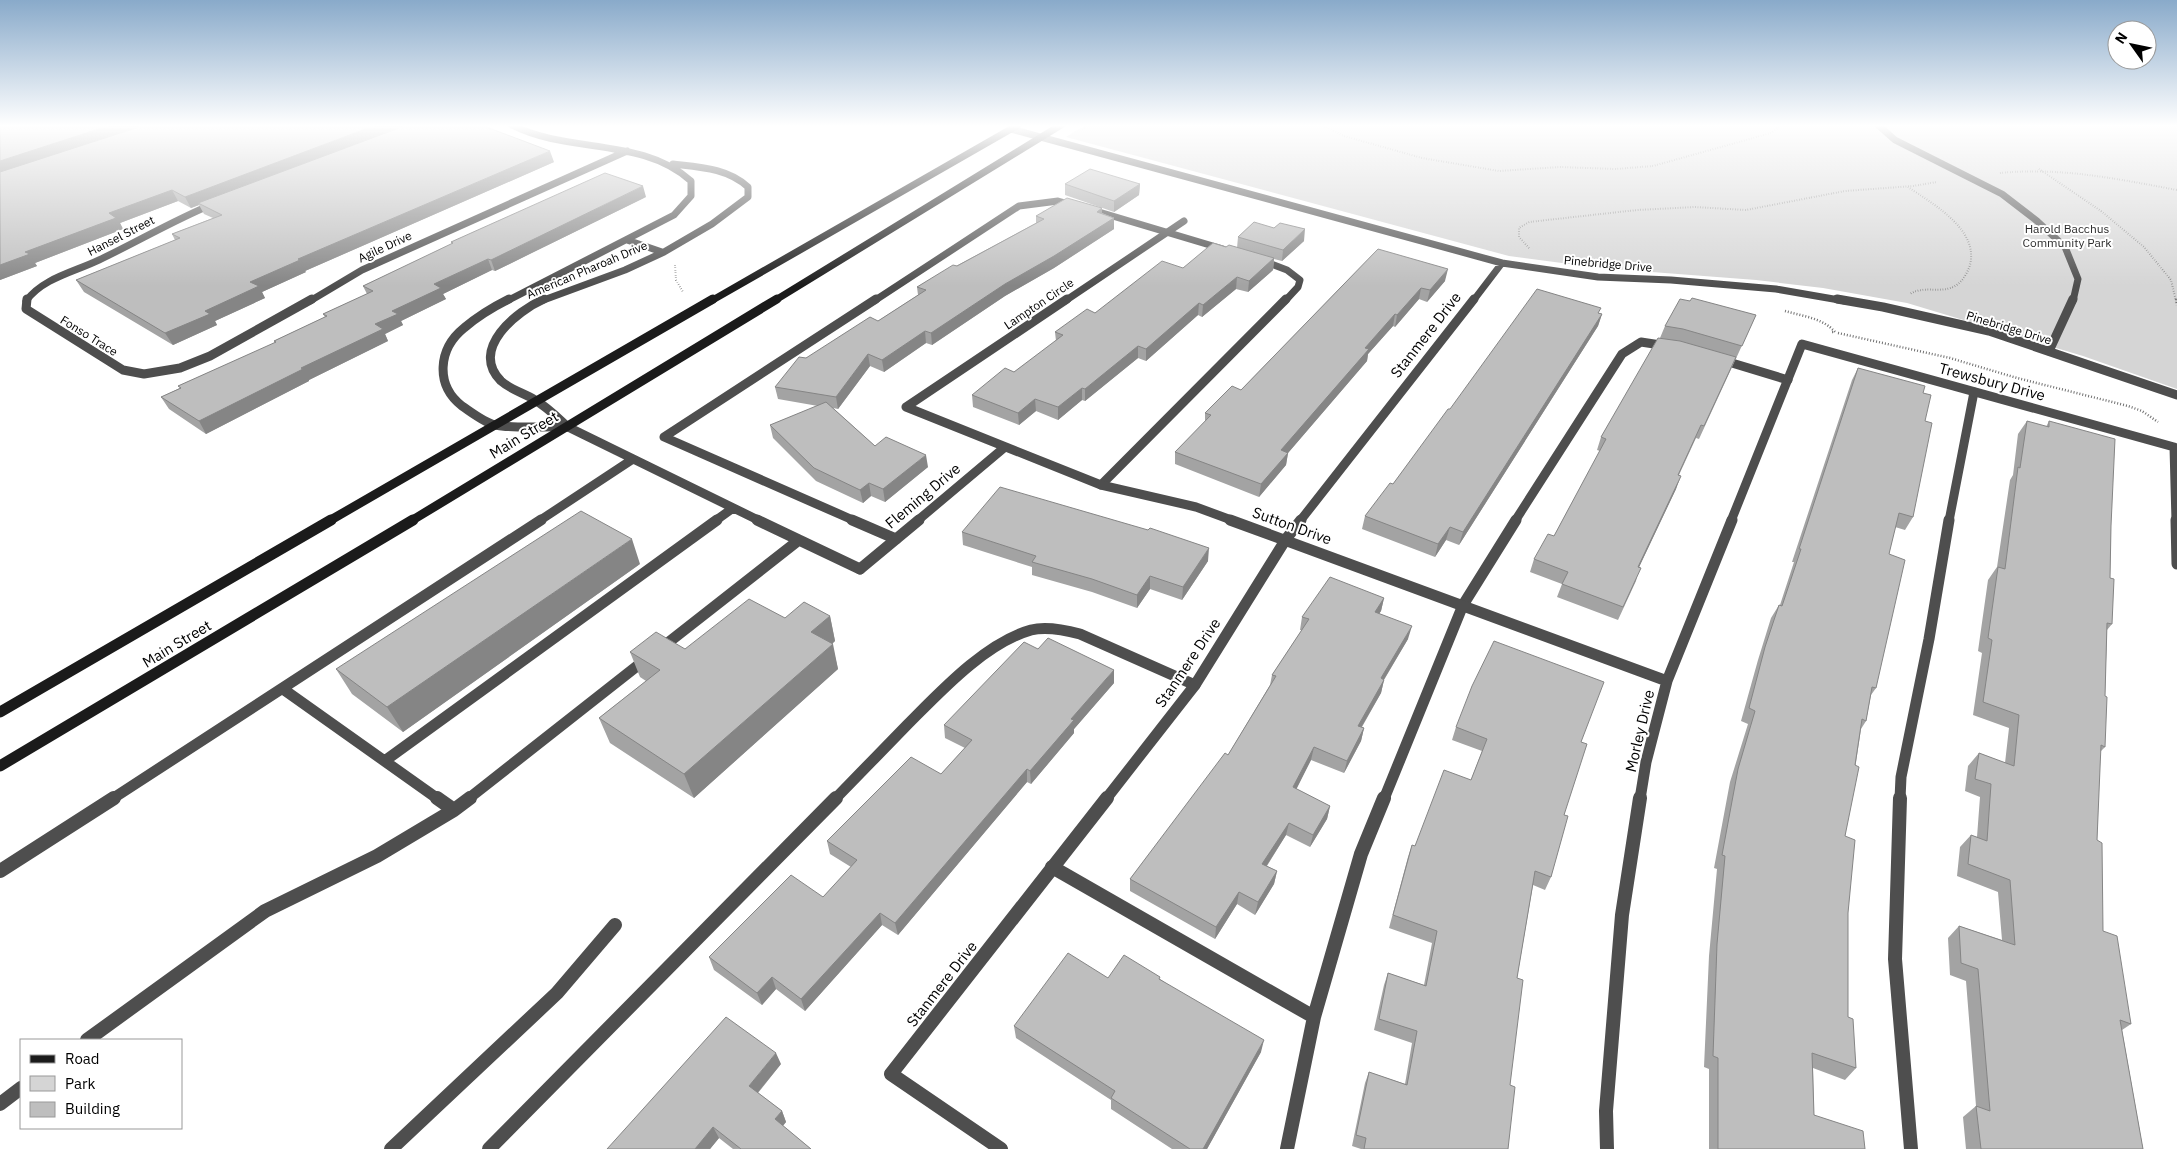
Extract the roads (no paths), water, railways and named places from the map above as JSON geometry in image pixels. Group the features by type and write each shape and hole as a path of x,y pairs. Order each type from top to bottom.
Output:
{"main road":[{"name":"Main Street","path":"0,712 536,400 924,179"},
{"name":"Main Street","path":"0,766 568,427 974,179"}],"street":[{"name":"Agile Drive","path":"158,373 180,368 210,356 273,323 331,286 362,270 565,179"},
{"name":"American Pharoah Drive","path":"568,427 494,425 463,407 450,395 445,387 442,364 451,342 462,330 490,309 669,218 682,208 689,199 692,187 689,179"},
{"name":"American Pharoah Drive","path":"568,427 536,400 506,384 494,371 491,364 492,348 505,327 528,307 548,297 621,271 697,234 745,200 749,193 745,184 738,179"},
{"name":"Pinebridge Drive","path":"1190,179 1502,263 1598,277 1671,280 1776,289 1883,307 1989,331 2177,395"},
{"path":"1972,179 2002,194 2037,220 2065,247 2078,279 2072,305 2049,351"},
{"name":"Hansel Street","path":"28,297 46,284 169,224 224,200"},
{"path":"896,539 664,437 1019,206 1058,201 1235,252"},
{"name":"Lampton Circle","path":"906,407 1184,221"},
{"path":"627,240 662,252"},
{"path":"1102,485 1298,287 1300,280 1294,273 1254,258"},
{"name":"Stanmere Drive","path":"1001,1149 890,1074 1195,686 1286,539 1502,263"},
{"name":"Fonso Trace","path":"28,297 24,306 28,311 123,370 138,373 158,373"},
{"path":"1287,1149 1314,1017 1361,854 1463,605 1561,447 1622,354 1641,342 1677,347"},
{"name":"Morley Drive","path":"1607,1149 1606,1111 1622,915 1646,762 1667,681 1802,344"},
{"name":"Trewsbury Drive","path":"1802,344 2174,447 2176,479"},
{"path":"1714,358 1788,380"},
{"path":"1911,1149 1895,959 1901,777 1974,392"},
{"name":"Sutton Drive","path":"906,407 1102,485 1196,507 1667,681"},
{"path":"88,1039 265,911 377,856 454,810 799,540 568,427"},
{"name":"Fleming Drive","path":"799,540 860,569 1005,447"},
{"path":"0,871 283,689 633,458"},
{"path":"2176,479 2177,564"},
{"path":"386,760 733,508"},
{"path":"489,1149 950,682 983,656 1010,639 1032,630 1060,629 1080,634 1195,686"},
{"path":"283,689 386,760 454,810"},
{"path":"1052,867 1314,1017"},
{"path":"391,1149 557,993 615,925"},
{"path":"0,1104 20,1089"}],"park label":[{"name":"Harold Bacchus Community Park","path":"2067,236"}]}
